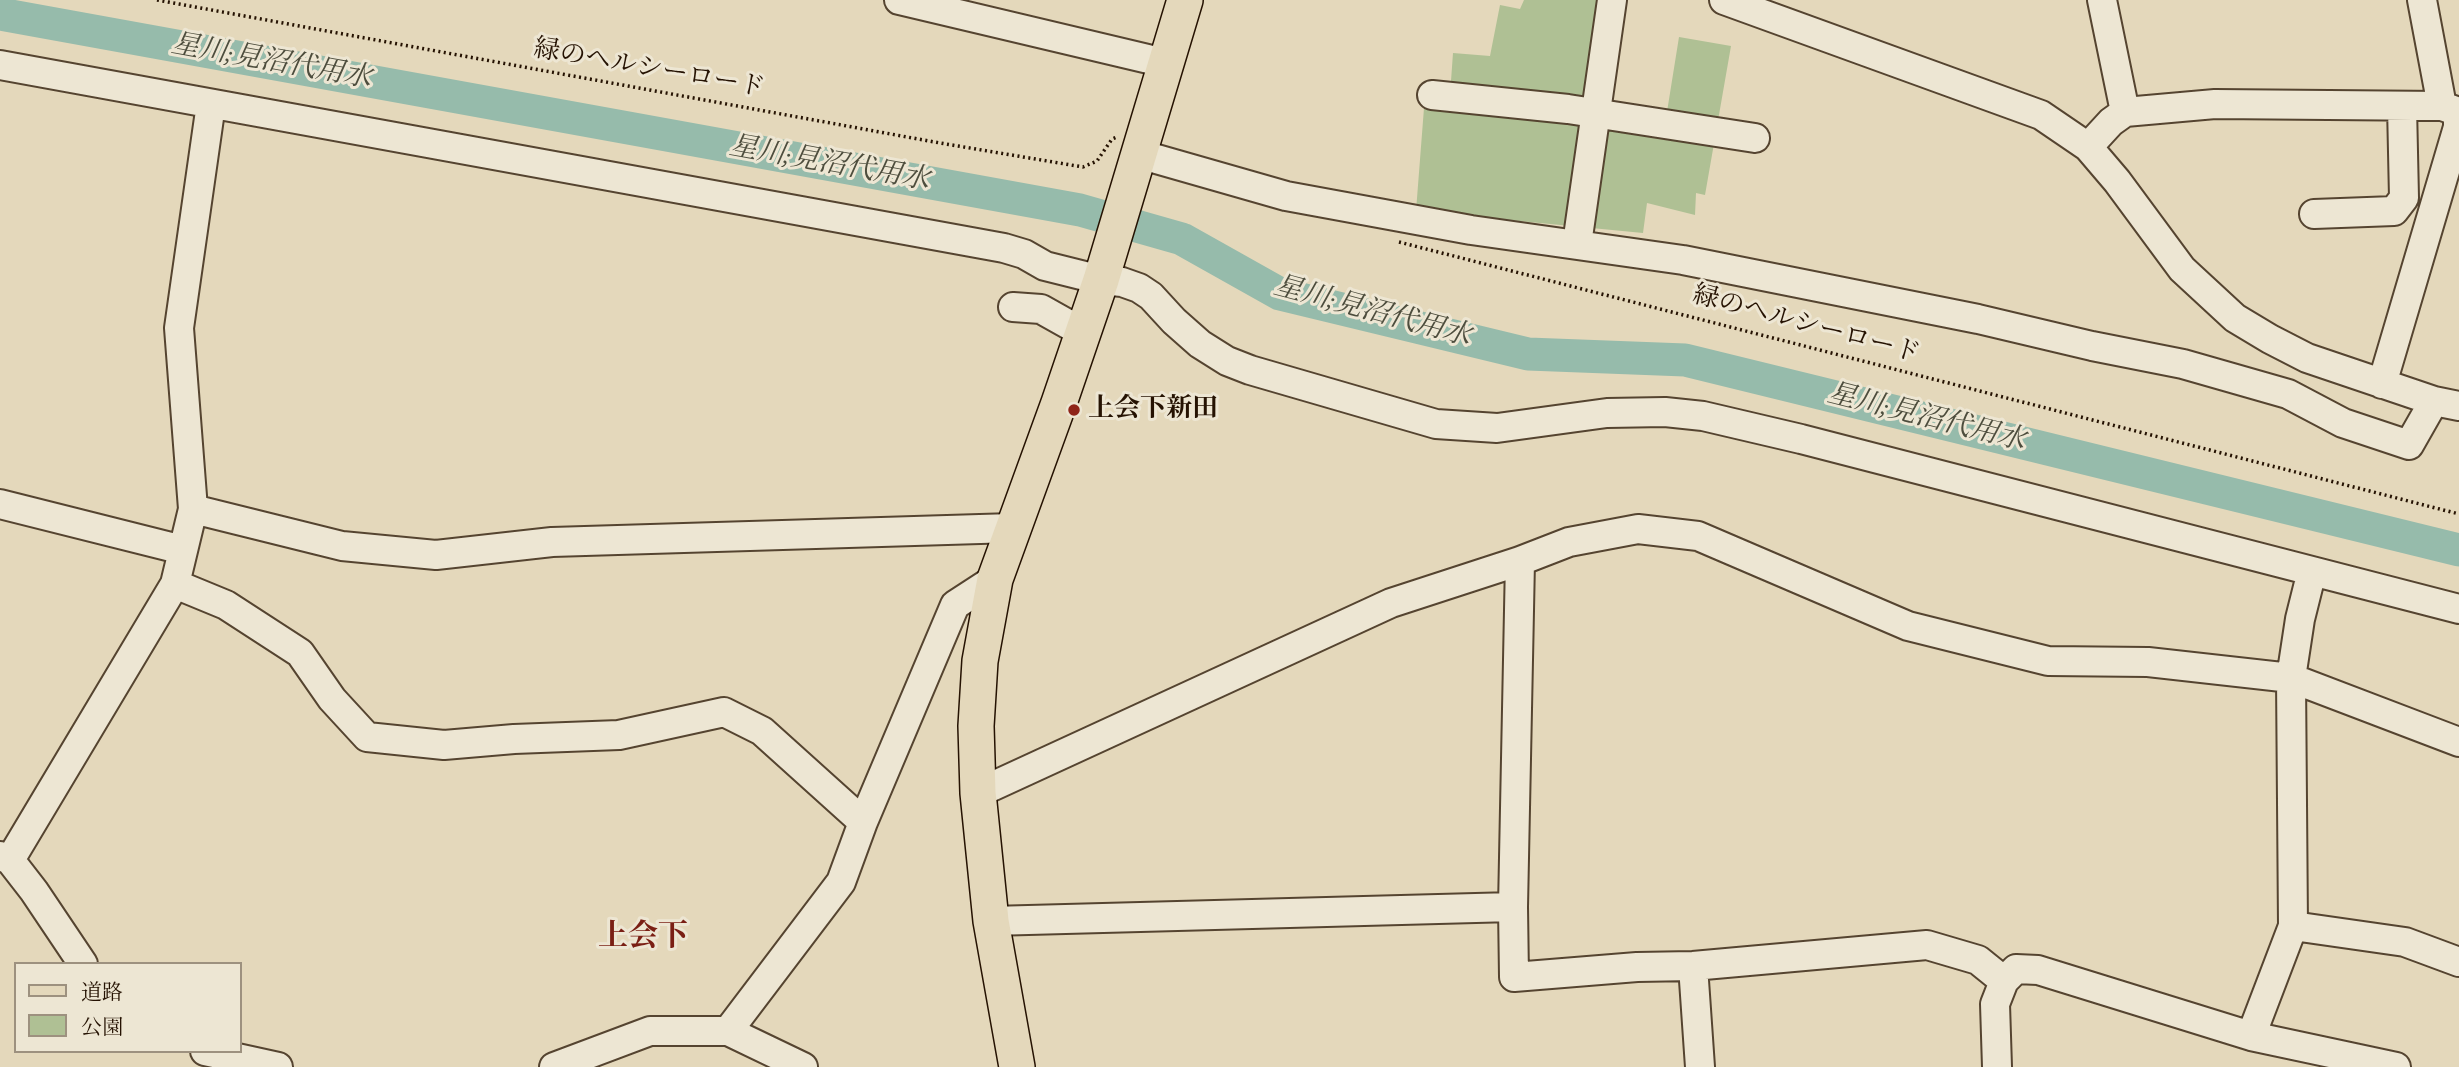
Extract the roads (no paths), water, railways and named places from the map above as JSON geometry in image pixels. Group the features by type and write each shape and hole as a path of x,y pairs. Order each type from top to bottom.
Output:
{"main road":[{"path":"1017,1067 991,921 978,793 976,726 980,660 995,579 1105,266 1129,188 1130,145 1166,63 1185,0"}],"street":[{"path":"899,0 1166,63"},
{"path":"1577,244 1612,0"},
{"path":"1130,145 1286,196 1471,230 1683,260 1978,319 2183,364 2288,394 2343,423 2409,445 2446,403 2307,358 2235,318 2182,269 2117,181 2088,147 2040,115 1724,0"},
{"path":"2102,0 2125,112"},
{"path":"2382,384 2458,127 2422,0"},
{"path":"0,65 1004,248 1024,254 1045,266 1105,266 1122,282 1139,288 1150,296 1186,333 1227,361 1436,424 1497,428 1608,413 1665,412 1703,416 2459,608"},
{"path":"1432,95 1595,114 1755,138"},
{"path":"82,962 34,891 5,858 175,584 193,509 179,328 211,104"},
{"path":"2088,147 2111,122 2125,112 2215,104 2402,106 2453,110"},
{"path":"2314,214 2395,211 2404,198 2402,106"},
{"path":"1013,307 1041,309 1082,332"},
{"path":"0,504 183,550"},
{"path":"193,509 342,546 436,555 552,542 1013,528"},
{"path":"978,793 1391,603 1569,542 1638,529 1698,536 1908,626 2048,661 2148,662 2291,678 2459,742"},
{"path":"1520,561 1514,977 1637,967 1693,966 1927,945 1978,960 2004,981"},
{"path":"2251,1036 2293,926 2291,678 2300,619 2312,571"},
{"path":"728,1031 841,883 863,822 955,605 995,579"},
{"path":"175,584 226,605 300,653 332,699 367,737 444,746 514,739 619,735 724,712 762,731 863,822"},
{"path":"991,921 1513,907"},
{"path":"2293,926 2405,942 2459,962"},
{"path":"1693,966 1700,1067"},
{"path":"1997,1067 1995,1004 2004,981 2016,969 2038,970 2251,1036 2396,1067"},
{"path":"554,1067 650,1031 728,1031 803,1067"},
{"path":"214,1053 278,1067"}],"waterway":[{"name":"星川;見沼代用水","path":"0,14 1080,210 1182,239 1280,294 1528,354 1685,360 2459,550"}],"place":[{"name":"上会下新田","path":"1074,410"}],"district":[{"name":"上会下","path":"643,939"}]}
